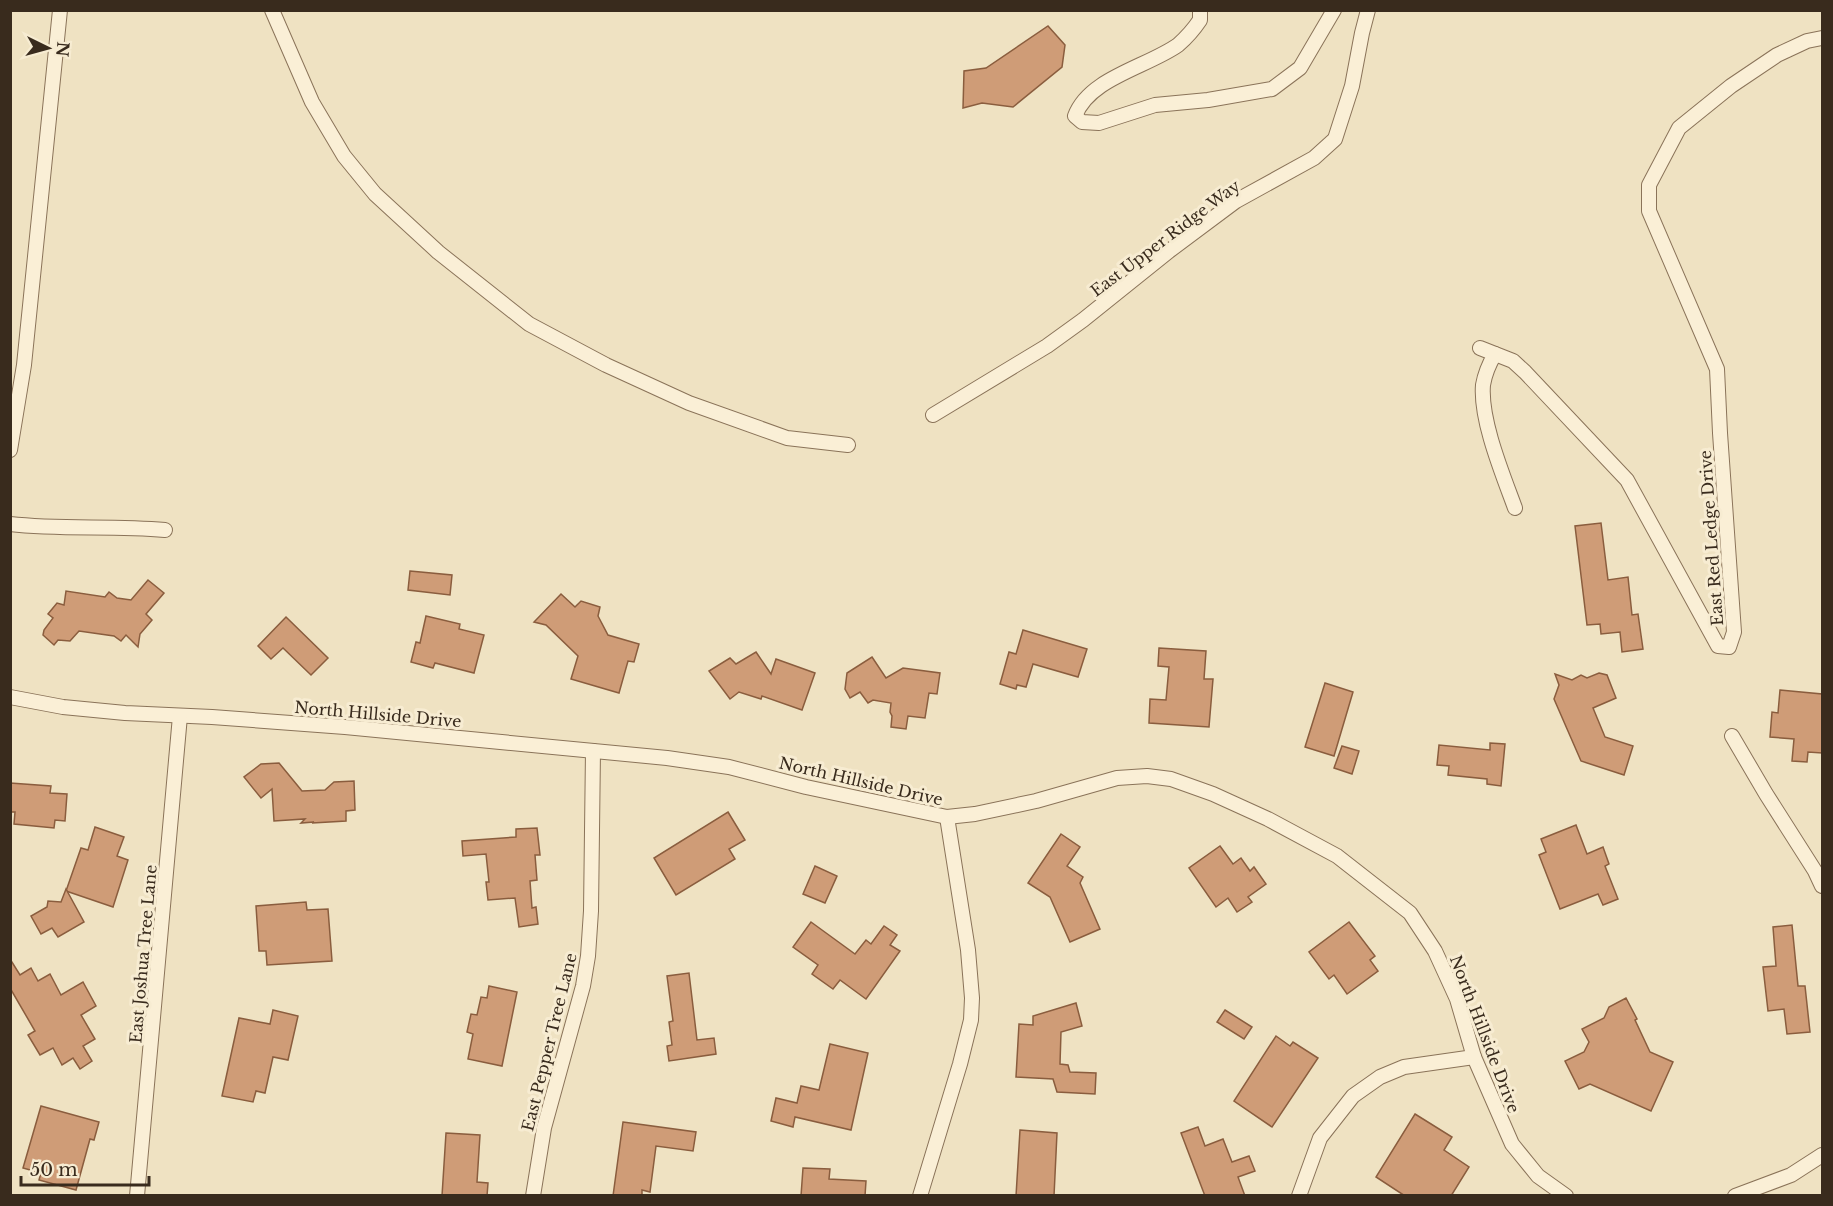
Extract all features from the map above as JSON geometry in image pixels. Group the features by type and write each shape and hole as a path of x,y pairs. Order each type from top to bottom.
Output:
{"street":[{"path":"10,450 24,365 60,10"},
{"path":"272,10 312,102 344,156 375,194 438,252 529,324 606,365 689,403 787,438 848,445"},
{"path":"1200,10 1200,20 1178,45 1095,90 1079,106 1075,116 1082,122 1099,123 1155,105 1208,100 1272,88 1300,68 1334,10"},
{"name":"East Upper Ridge Way","path":"933,415 1047,346 1236,201 1314,158 1335,139 1352,86 1368,10"},
{"name":"East Red Ledge Drive","path":"1480,348 1513,362 1525,372 1627,480 1718,646 1729,647 1734,632 1717,369 1649,211 1649,185 1679,128 1697,112 1777,56 1807,41 1822,38"},
{"path":"1495,354 1487,368 1483,398 1491,439 1515,508"},
{"path":"10,524 33,527 165,530"},
{"name":"North Hillside Drive","path":"10,697 63,707 345,727 667,758 729,767 806,788 947,817 975,814 1036,801 1104,781 1147,776 1171,779 1268,819 1337,856 1410,914 1435,951 1457,999 1474,1057 1512,1144 1538,1176 1566,1196"},
{"name":"East Joshua Tree Lane","path":"137,1196 180,716"},
{"path":"1732,736 1822,886"},
{"name":"East Pepper Tree Lane","path":"533,1196 544,1128 583,986 588,956 591,911 593,751"},
{"path":"920,1196 968,1038 971,1020 972,998 968,950 947,817"},
{"path":"1299,1196 1320,1138 1353,1096 1380,1077 1404,1067 1474,1057"},
{"path":"1735,1196 1791,1175 1822,1155"}],"building":[{"path":"1048,26 1065,45 1062,67 1013,107 982,103 963,108 964,71 986,68"},
{"path":"1601,523 1608,580 1628,577 1632,615 1638,614 1643,649 1622,652 1620,632 1601,634 1600,624 1587,625 1575,526"},
{"path":"410,571 452,575 450,595 408,590"},
{"path":"148,580 164,593 146,614 152,620 140,634 138,647 126,635 121,641 114,636 79,631 70,641 58,640 54,645 43,635 53,618 48,614 57,603 64,605 66,591 105,597 109,592 117,598 131,600"},
{"path":"561,594 575,607 581,601 600,607 598,616 608,635 639,644 634,662 628,661 619,693 571,679 578,656 546,625 534,622"},
{"path":"426,616 460,624 459,629 484,635 474,673 435,663 433,668 411,662 416,642 420,643"},
{"path":"286,617 328,658 311,675 283,648 271,659 258,646"},
{"path":"1023,630 1087,649 1078,677 1033,664 1026,687 1017,685 1016,689 1000,684 1009,652 1016,654"},
{"path":"1159,648 1206,651 1204,679 1213,679 1209,727 1149,723 1150,699 1166,700 1169,667 1158,666"},
{"path":"756,652 771,674 776,659 815,673 802,710 762,696 761,699 739,692 730,699 709,671 730,658 736,664"},
{"path":"872,657 886,678 903,668 940,673 937,694 929,693 925,718 908,716 906,729 891,727 891,703 873,700 868,703 860,692 850,698 845,689 847,673"},
{"path":"1599,673 1607,675 1616,698 1593,708 1605,737 1633,746 1624,775 1581,761 1554,699 1559,685 1555,674 1572,680 1581,675 1587,678"},
{"path":"1325,683 1353,692 1334,756 1305,747"},
{"path":"1780,690 1822,694 1822,753 1808,752 1807,762 1792,761 1794,739 1770,737 1772,712 1778,713"},
{"path":"1490,743 1505,744 1501,786 1487,784 1487,779 1448,775 1449,766 1437,765 1439,745 1490,750"},
{"path":"1342,746 1359,751 1352,774 1334,768"},
{"path":"279,763 302,791 325,790 334,782 354,781 355,810 346,811 346,821 301,823 305,819 274,821 272,789 261,798 244,777 261,764"},
{"path":"10,783 51,786 50,793 67,794 65,821 55,820 54,828 14,824 15,812 10,812"},
{"path":"728,812 745,840 729,849 735,859 676,895 654,858"},
{"path":"1576,825 1587,854 1603,847 1609,864 1605,866 1618,899 1603,905 1598,894 1560,909 1539,855 1546,852 1541,839"},
{"path":"95,827 124,837 117,856 128,860 113,907 66,891 81,848 88,850"},
{"path":"537,828 540,855 535,855 537,880 530,881 532,908 536,907 538,924 519,927 515,898 488,900 486,854 463,856 462,841 516,837 516,829"},
{"path":"1061,834 1080,847 1067,866 1083,877 1080,883 1100,929 1070,942 1050,897 1028,883"},
{"path":"1220,846 1233,864 1241,858 1250,871 1254,867 1266,884 1248,897 1252,902 1237,912 1228,898 1216,907 1189,868"},
{"path":"815,866 837,876 825,903 803,894"},
{"path":"66,889 84,922 58,937 52,928 41,934 31,916 47,907 48,901 61,902"},
{"path":"306,902 307,910 328,909 332,961 267,965 266,951 259,951 256,906"},
{"path":"811,922 855,954 866,940 871,944 884,926 897,935 890,945 900,951 866,999 840,980 833,989 812,974 818,965 793,947"},
{"path":"1349,922 1375,956 1370,960 1378,971 1347,994 1334,975 1329,979 1309,952"},
{"path":"1792,925 1798,986 1805,986 1810,1032 1787,1034 1784,1009 1768,1011 1763,967 1776,966 1773,927"},
{"path":"10,959 20,975 31,968 38,981 50,974 61,995 83,982 96,1006 81,1015 95,1039 83,1046 92,1061 80,1069 73,1058 62,1065 53,1048 40,1055 28,1035 35,1031 10,988"},
{"path":"689,973 697,1040 714,1038 716,1054 669,1061 667,1046 672,1045 669,1022 673,1021 667,976"},
{"path":"489,986 517,992 502,1066 468,1059 473,1034 467,1032 471,1014 477,1015 481,997 487,998"},
{"path":"1626,998 1650,1052 1673,1062 1651,1111 1590,1084 1579,1089 1565,1061 1584,1052 1589,1042 1582,1029 1604,1018 1609,1007"},
{"path":"1076,1003 1082,1026 1061,1032 1060,1064 1068,1065 1070,1072 1096,1073 1095,1094 1057,1092 1053,1079 1016,1077 1019,1024 1033,1025 1033,1016"},
{"path":"273,1010 298,1016 288,1060 273,1057 265,1093 256,1091 253,1102 222,1096 239,1018 270,1024"},
{"path":"1225,1010 1252,1027 1244,1039 1217,1022"},
{"path":"1276,1036 1290,1046 1293,1042 1318,1058 1272,1127 1234,1101"},
{"path":"830,1044 868,1053 851,1130 795,1117 793,1127 771,1121 776,1098 797,1103 801,1086 819,1090"},
{"path":"41,1106 99,1122 94,1140 90,1139 76,1190 39,1180 41,1173 23,1168"},
{"path":"1415,1114 1452,1137 1444,1150 1469,1167 1451,1196 1405,1196 1376,1177"},
{"path":"623,1122 696,1132 693,1151 656,1146 650,1192 642,1190 642,1196 613,1196"},
{"path":"1198,1127 1205,1146 1223,1139 1232,1162 1249,1156 1255,1171 1238,1177 1245,1196 1205,1196 1181,1133"},
{"path":"1020,1130 1057,1133 1054,1196 1016,1196"},
{"path":"446,1133 480,1135 477,1182 488,1183 487,1196 442,1196"},
{"path":"803,1168 830,1169 829,1179 866,1181 865,1196 801,1196"}]}
